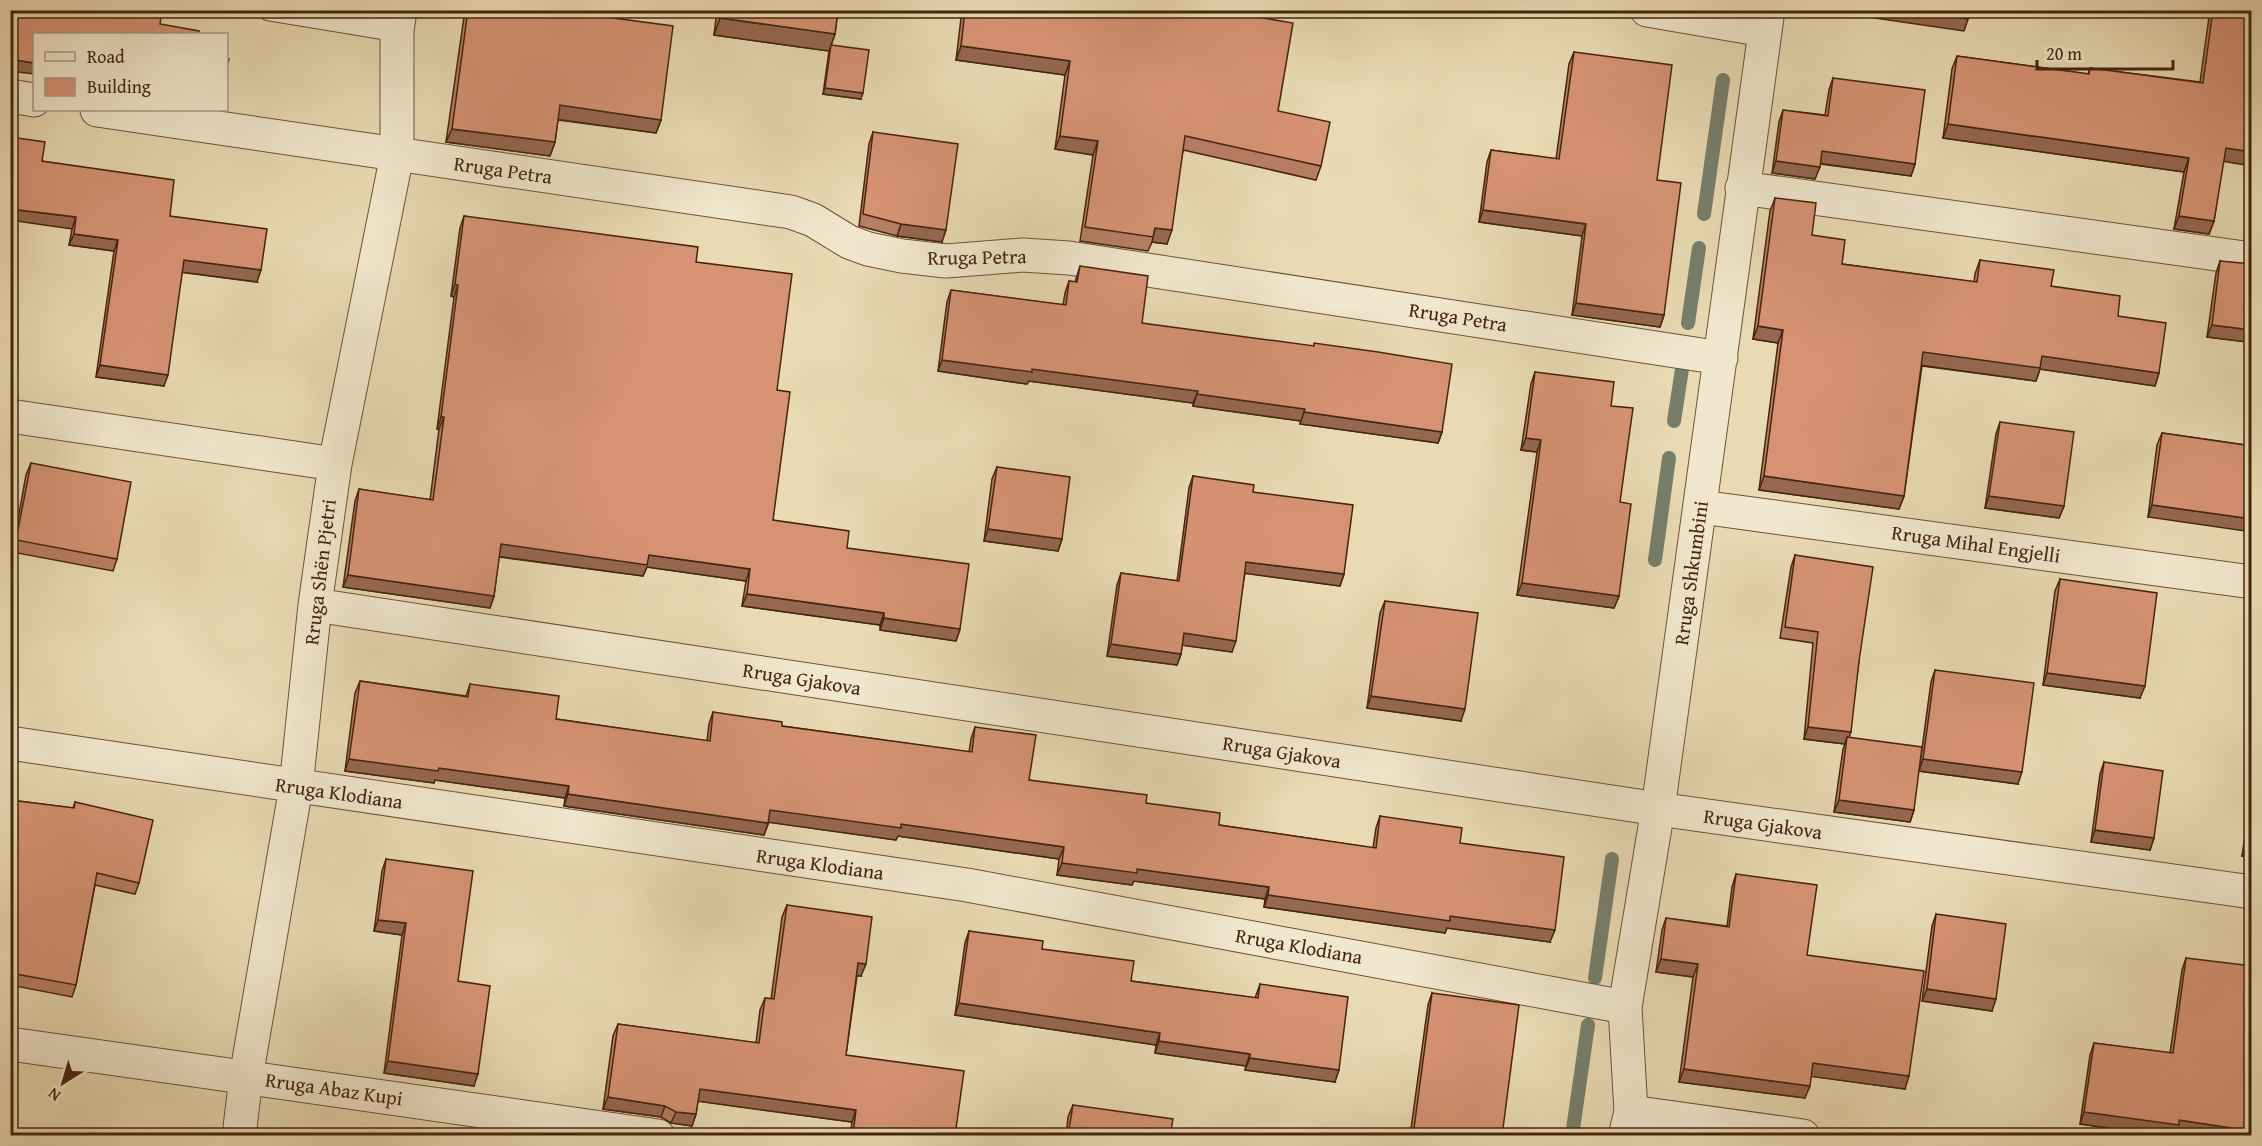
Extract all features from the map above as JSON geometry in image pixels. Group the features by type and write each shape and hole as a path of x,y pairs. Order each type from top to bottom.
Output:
{"street":[{"path":"1647,10 1766,20"},
{"name":"Rruga Shkumbini","path":"1628,1124 1625,1007 1658,809 1766,20"},
{"name":"Rruga Shën Pjetri","path":"239,1136 246,1077 296,787 315,605 335,464 397,155 398,21"},
{"path":"10,96 33,100"},
{"name":"Rruga Petra","path":"104,111 791,212 813,220 849,242 868,249 902,256 946,261 1023,255 1091,260 1721,358"},
{"path":"1742,189 2252,259"},
{"path":"10,416 335,464"},
{"name":"Rruga Mihal Engjelli","path":"1701,507 2252,582"},
{"name":"Rruga Gjakova","path":"315,605 1658,809 2252,892"},
{"name":"Rruga Klodiana","path":"10,743 967,885 1625,1007"},
{"name":"Rruga Abaz Kupi","path":"10,1044 658,1136"},
{"path":"1628,1124 1803,1136"}],"lane":[{"path":"269,10 398,21"}],"building":[{"path":"10,10 122,10 161,17 160,24 199,31 199,33 33,33 33,63 10,59"},
{"path":"468,10 607,10 606,17 673,26 661,120 560,105 555,142 452,129"},
{"path":"721,10 838,10 835,34 720,18"},
{"path":"965,10 1216,10 1293,23 1278,111 1330,122 1321,166 1185,136 1172,230 1155,228 1153,237 1085,227 1098,141 1060,136 1070,61 961,46"},
{"path":"1911,10 1969,10 1968,19"},
{"path":"2213,10 2252,10 2252,152 2226,148 2214,221 2179,216 2189,158 1948,124 1957,56 2089,74 2090,68 2203,83"},
{"path":"831,45 869,50 863,93 825,88"},
{"path":"1574,52 1672,65 1657,180 1681,183 1664,315 1576,303 1586,224 1483,210 1491,150 1559,159"},
{"path":"1833,78 1925,90 1915,164 1822,151 1820,167 1776,161 1783,110 1828,116"},
{"path":"873,132 958,144 946,230 901,224 863,214"},
{"path":"10,137 45,142 42,161 174,180 170,216 267,229 261,270 184,260 168,375 100,365 118,240 74,234 76,217 10,209"},
{"path":"1775,198 1816,203 1812,235 1845,240 1842,264 1977,282 1980,260 2054,270 2051,286 2120,296 2118,316 2166,323 2159,373 2042,356 2040,368 1923,352 1904,496 1764,476 1783,330 1758,326"},
{"path":"464,216 698,247 696,262 792,274 777,390 790,392 773,520 849,531 847,548 969,564 960,629 884,618 884,613 747,594 750,569 649,555 647,565 501,544 494,596 348,575 359,489 433,500 444,417 441,417 458,285 455,284"},
{"path":"2220,261 2252,264 2252,330 2212,325"},
{"path":"1080,266 1148,276 1142,323 1314,346 1314,343 1452,364 1442,432 1197,394 1198,391 1032,369 1032,372 942,360 951,290 1066,305 1069,281 1077,282"},
{"path":"1535,372 1614,382 1611,406 1633,408 1620,502 1631,504 1619,596 1522,583 1541,440 1526,438"},
{"path":"2000,422 2074,432 2064,506 1989,496"},
{"path":"2162,433 2252,446 2252,519 2152,505"},
{"path":"31,463 131,482 117,559 16,540"},
{"path":"997,467 1070,477 1062,539 988,529"},
{"path":"1193,476 1254,485 1253,492 1353,505 1344,574 1246,562 1236,641 1184,633 1181,654 1111,644 1121,573 1179,581"},
{"path":"1795,555 1873,567 1851,732 1808,727 1818,632 1785,627"},
{"path":"2060,579 2157,593 2145,686 2047,673"},
{"path":"10,582 15,582 10,616"},
{"path":"1385,601 1478,613 1465,709 1371,696"},
{"path":"1935,670 2034,683 2022,772 1923,759"},
{"path":"360,681 468,697 470,684 559,696 556,719 710,741 713,712 782,722 782,726 972,752 975,727 1036,735 1029,780 1147,795 1146,803 1220,813 1219,825 1376,848 1380,816 1462,828 1460,843 1564,857 1555,930 1450,916 1450,921 1268,895 1269,887 1137,869 1137,873 1062,863 1064,847 901,824 901,828 770,810 768,823 568,794 569,786 439,768 438,771 349,759"},
{"path":"1847,737 1922,747 1914,810 1839,800"},
{"path":"2104,762 2163,771 2154,838 2095,830"},
{"path":"10,800 74,808 75,802 153,820 139,883 97,873 76,985 10,973"},
{"path":"2252,807 2252,845 2246,844"},
{"path":"386,859 473,871 458,981 490,986 478,1074 388,1061 406,923 378,920"},
{"path":"1736,874 1817,885 1807,955 1924,971 1909,1076 1813,1063 1810,1086 1684,1069 1698,964 1661,959 1666,918 1729,927"},
{"path":"787,905 872,917 866,964 858,963 846,1055 964,1071 955,1136 853,1134 856,1110 700,1089 696,1114 676,1112 665,1106 608,1097 618,1024 759,1043 765,998 774,999"},
{"path":"1936,914 2006,924 1996,999 1927,989"},
{"path":"969,931 1043,941 1042,949 1134,961 1131,981 1258,998 1260,984 1348,997 1339,1070 1250,1058 1250,1054 1159,1041 1160,1033 959,1003"},
{"path":"2186,958 2252,966 2252,1040 2248,1068 2252,1068 2252,1131 2179,1120 2179,1125 2084,1112 2094,1043 2173,1053"},
{"path":"1432,993 1519,1005 1502,1136 1413,1136"},
{"path":"1073,1105 1173,1119 1170,1136 1068,1136"},
{"path":"1258,1132 1283,1136 1257,1136"}],"waterway":[{"path":"1704,214 1723,80"},
{"path":"1688,323 1699,248"},
{"path":"1674,421 1682,369"},
{"path":"1655,560 1669,458"},
{"path":"1595,978 1612,859"},
{"path":"1572,1136 1588,1025"}]}
